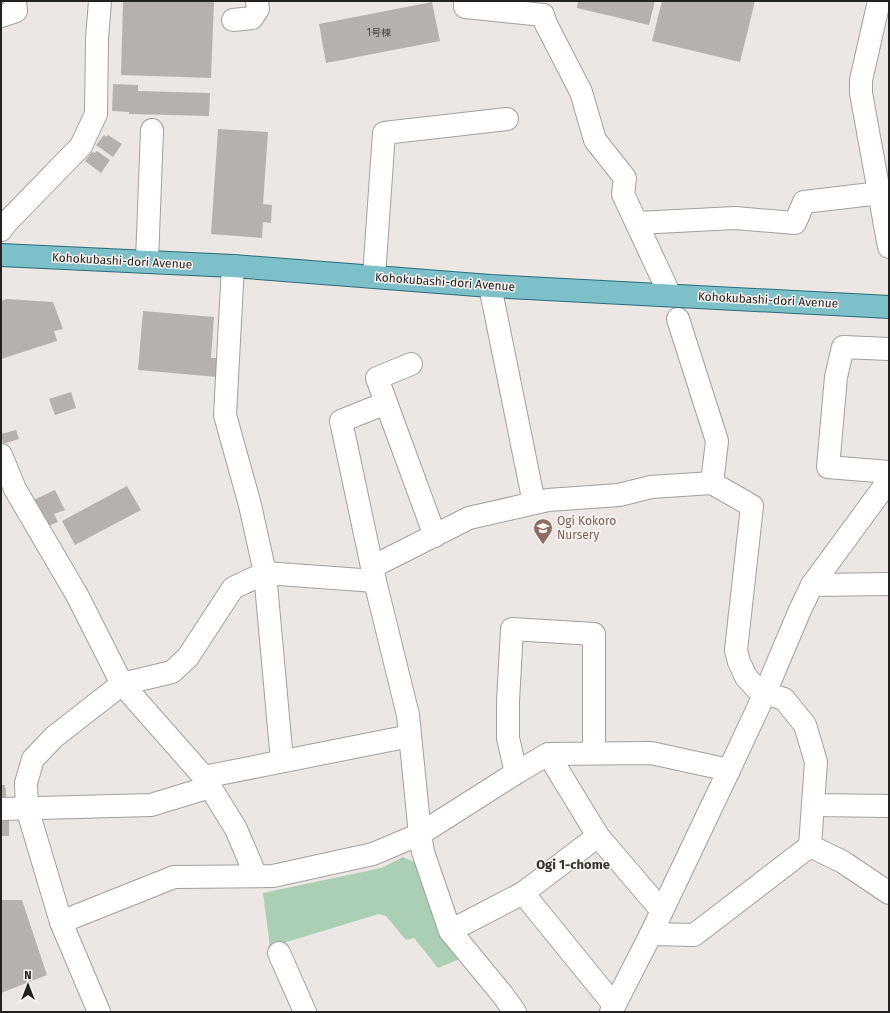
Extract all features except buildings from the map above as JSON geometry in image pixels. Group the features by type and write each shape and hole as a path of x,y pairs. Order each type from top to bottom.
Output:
{"main road":[{"name":"Kohokubashi-dori Avenue","path":"1,255 233,266 490,286 889,307"}],"street":[{"path":"1,16 16,11 14,1"},
{"path":"1,230 6,223 81,146 96,114 97,39 100,1"},
{"path":"233,20 252,18 258,10 257,1"},
{"path":"464,1 465,7 548,8 546,24 581,92 595,140 625,178 623,194 670,295"},
{"path":"879,1 861,80 861,93 889,247"},
{"path":"374,276 384,133 507,119"},
{"path":"147,261 152,130"},
{"path":"637,223 735,218 795,223 804,202 880,193"},
{"path":"233,266 225,415 250,505 265,573 282,761"},
{"path":"490,286 534,503"},
{"path":"678,319 717,441 712,483"},
{"path":"889,349 843,347 836,377 828,467 889,472"},
{"path":"411,364 377,378 435,536"},
{"path":"386,403 341,421 374,574 408,716 423,852 450,931 515,1012"},
{"path":"1,455 15,489 77,595 122,684 207,782 236,829 256,876"},
{"path":"523,893 613,1009 651,934 729,770 765,693 812,585 889,480"},
{"path":"99,1012 61,922 27,808 26,783 33,759 54,737 122,684 172,672 188,657 233,588 265,573 374,574 435,536 469,518 548,500 619,495 651,486 712,483 752,506 736,650 739,662 746,677 756,688 765,693 784,699 805,725 816,762 810,846 694,935 651,934"},
{"path":"812,585 889,584"},
{"path":"516,773 508,738 508,701 512,629 594,634 594,753"},
{"path":"1,809 150,805 207,782 282,761 410,736"},
{"path":"61,922 174,877 273,876 373,854 420,834 548,754 651,753 729,770"},
{"path":"548,754 598,836 662,911"},
{"path":"813,804 889,806"},
{"path":"450,931 523,893 598,836"},
{"path":"810,846 843,862 889,893"},
{"path":"279,953 305,1012"}],"green space":[{"path":"403,857 414,862 441,937 462,958 438,968 414,938 406,940 386,916 379,914 270,947 263,893 381,868"}],"place":[{"name":"Ogi Kokoro Nursery","path":"543,545"}],"district":[{"name":"Ogi 1-chome","path":"573,864"}]}
